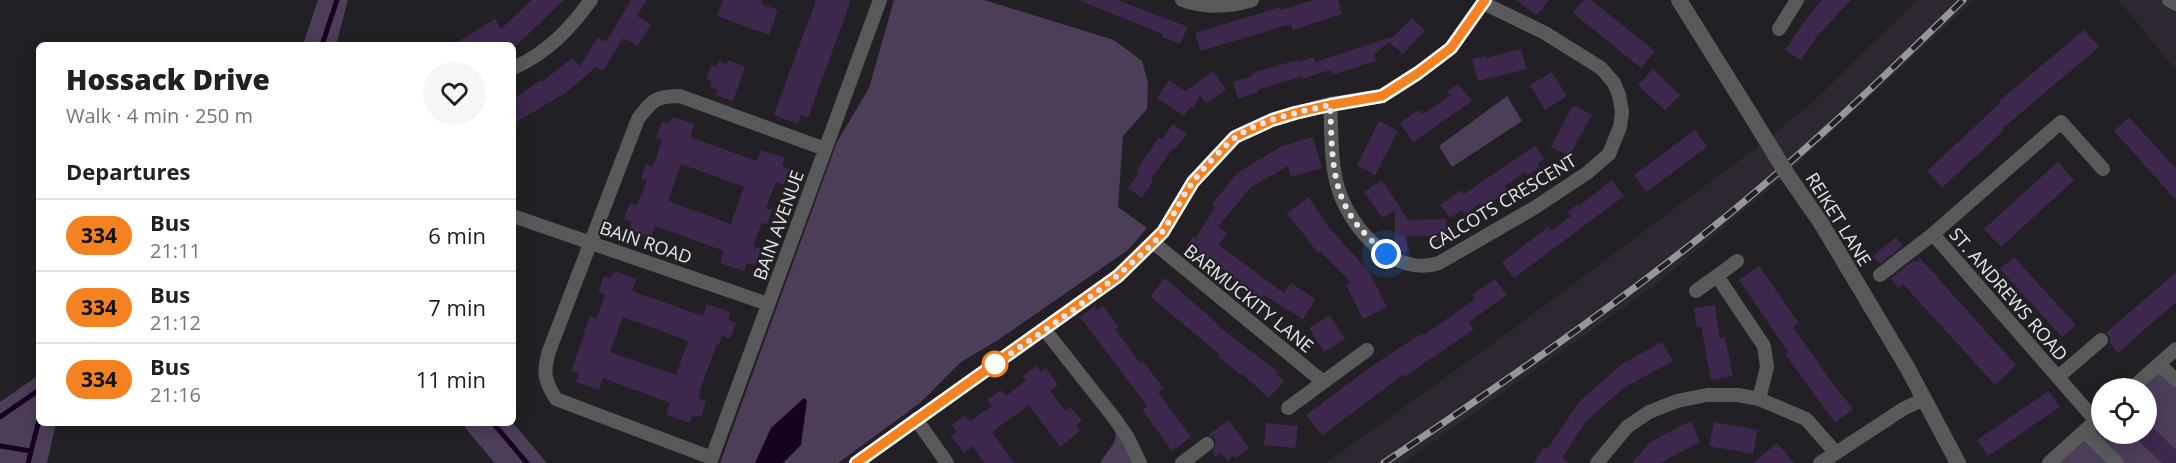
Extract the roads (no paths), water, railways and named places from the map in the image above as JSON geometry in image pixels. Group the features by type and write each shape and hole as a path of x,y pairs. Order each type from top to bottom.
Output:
{"street":[{"path":"516,67 553,43 577,19 591,0"},
{"name":"BAIN AVENUE","path":"711,460 880,0"},
{"path":"1182,0 1214,6 1239,4 1252,0"},
{"name":"REIKET LANE","path":"1680,0 1821,223 1924,399 1958,463"},
{"path":"1779,29 1797,0"},
{"path":"2169,0 2176,4"},
{"path":"856,463 1118,276 1154,243 1193,182 1235,137 1272,120 1330,105 1382,96 1451,48 1484,1"},
{"name":"CALCOTS CRESCENT","path":"1330,105 1338,187 1347,210 1369,239 1386,254 1402,263 1422,267 1439,263 1587,173 1609,154 1620,127 1622,112 1614,83 1601,68 1545,33 1484,1"},
{"path":"711,460 556,399 546,384 544,366 638,119 651,102 665,96 680,96 825,149"},
{"name":"ST. ANDREWS ROAD","path":"1880,275 1933,234 2061,122 2103,169"},
{"name":"BAIN ROAD","path":"516,217 768,304"},
{"name":"ST. ANDREWS ROAD","path":"1933,234 2058,377 2091,410"},
{"name":"BARMUCKITY LANE","path":"1154,243 1322,381"},
{"path":"1696,291 1737,261"},
{"path":"1717,276 1764,346 1767,367 1758,399"},
{"path":"1044,329 1115,419 1128,438 1140,463"},
{"name":"ST. ANDREWS ROAD","path":"2058,377 2101,340"},
{"path":"2143,378 2176,349"},
{"path":"1288,408 1367,350"},
{"path":"2159,364 2176,380"},
{"path":"1597,463 1627,427 1659,409 1707,395 1738,395 1758,399 1806,419 1836,453"},
{"path":"1820,463 1904,409 1924,399"},
{"path":"916,419 947,463"},
{"path":"2049,463 2091,426"},
{"path":"2085,432 2117,463"},
{"path":"1182,463 1207,444"}],"waterway":[{"path":"323,42 337,0"},
{"path":"0,417 36,392"},
{"path":"28,463 37,426"},
{"path":"496,426 527,463"},
{"path":"0,446 31,451"}],"railway":[{"path":"1384,463 1589,321 1708,231 1838,119 1963,0"}]}
